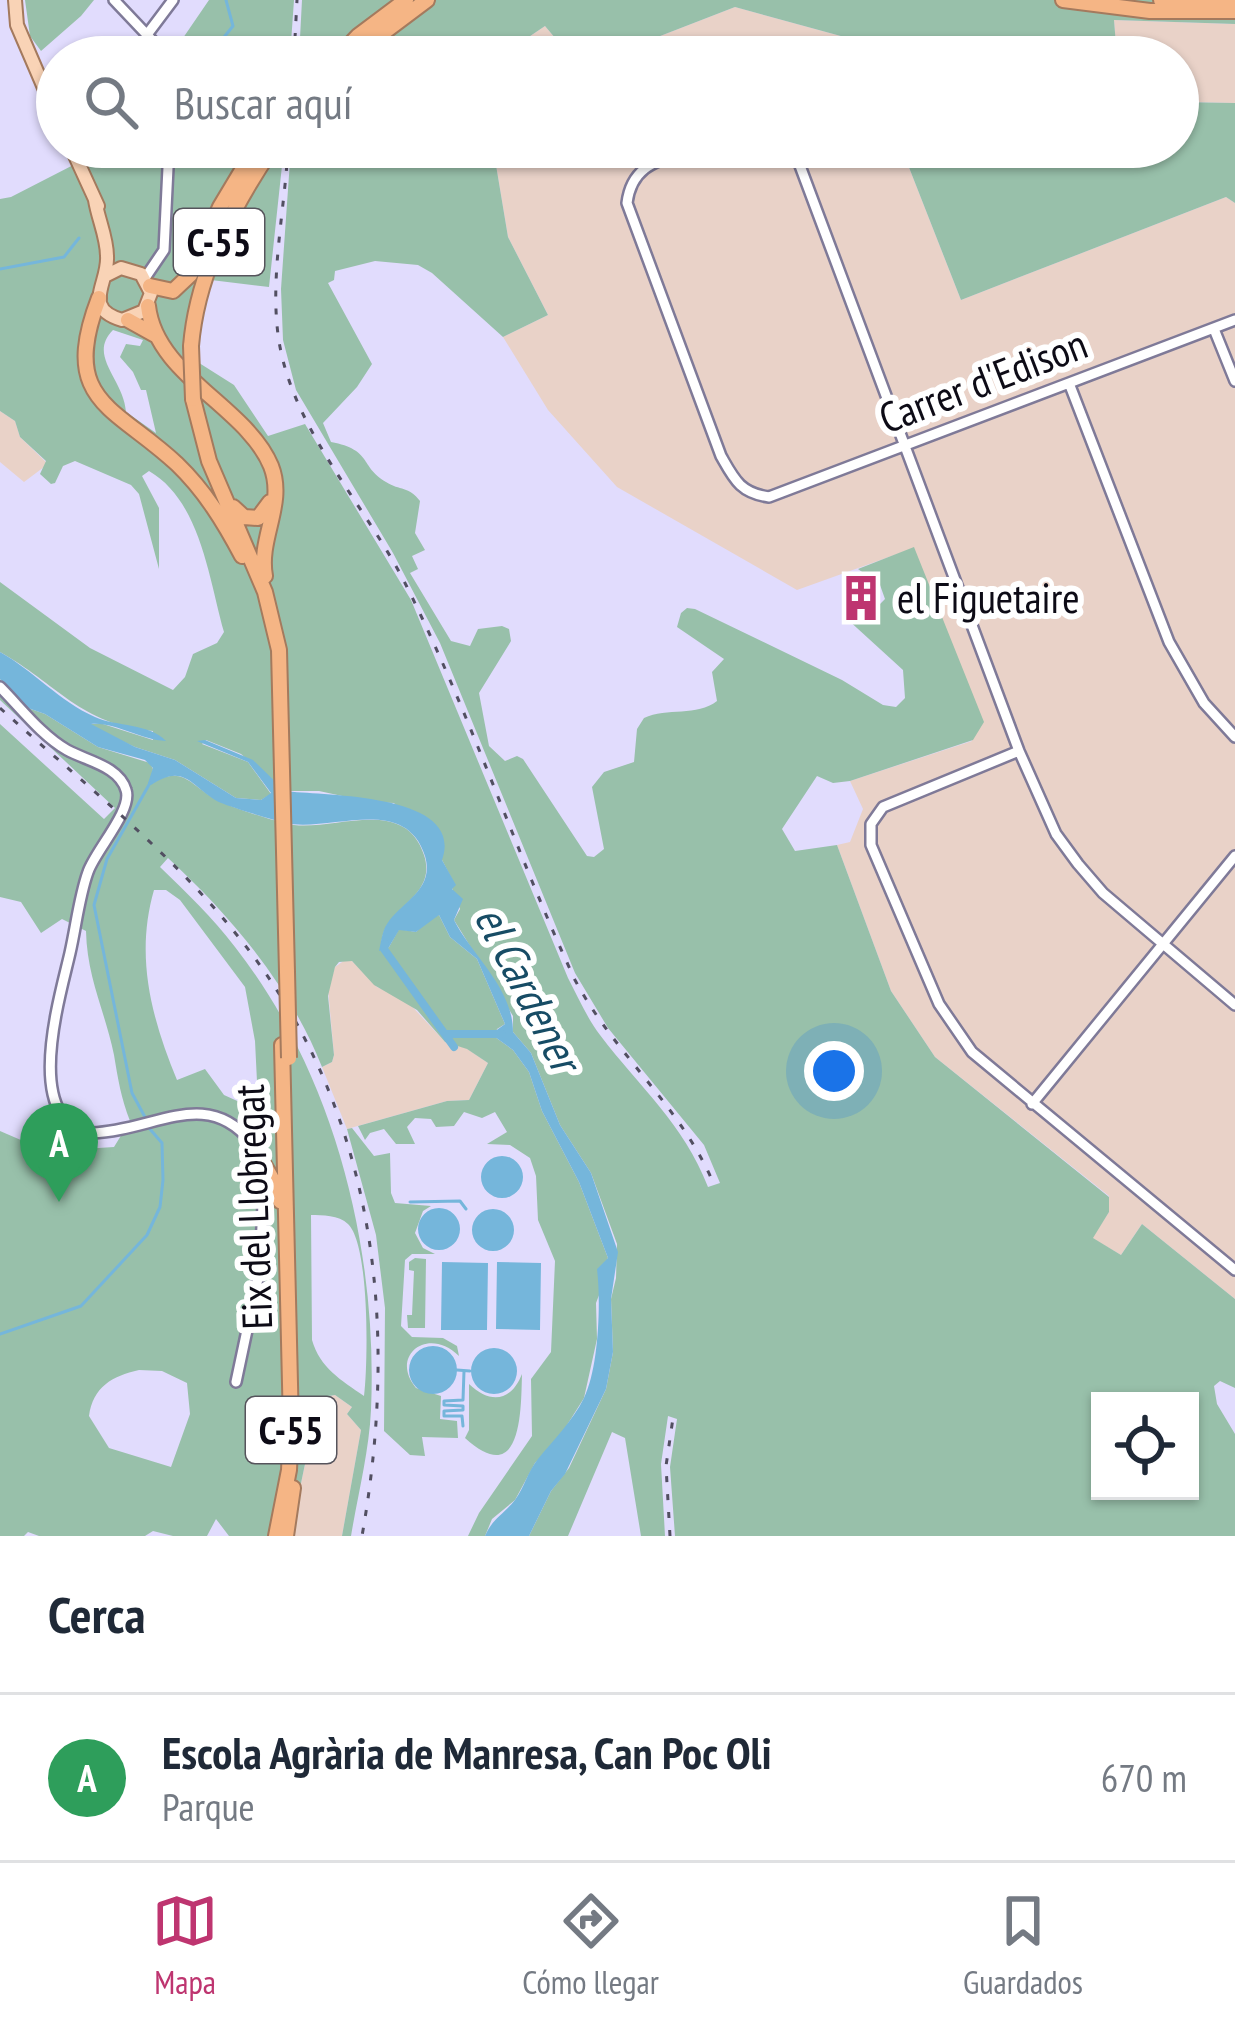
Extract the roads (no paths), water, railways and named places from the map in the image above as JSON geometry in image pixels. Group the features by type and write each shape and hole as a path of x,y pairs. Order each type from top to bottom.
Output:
{"highway":[{"path":"358,36 406,0"},
{"path":"379,36 427,0"},
{"path":"1063,0 1235,6"},
{"path":"1156,6 1217,1 1235,6"},
{"path":"142,275 173,291 187,280 243,168"},
{"name":"C-55","path":"255,168 229,207 205,261 188,344 189,396 196,443 266,618 278,678"},
{"path":"99,298 85,352 97,395 115,417 195,482 247,566"},
{"path":"148,306 159,338 193,381 259,446 271,467 276,505 262,555 272,615"},
{"path":"128,320 159,338"},
{"name":"C-55","path":"189,396 209,461 272,615 278,678"},
{"path":"209,461 233,507 244,517 263,514 274,486"},
{"name":"Eix del Llobregat","path":"278,678 291,1454 281,1536"},
{"path":"254,1144 277,1147 288,1139"},
{"path":"285,1169 288,1139"},
{"path":"254,1144 289,1213"},
{"path":"254,1144 289,1173 289,1213"},
{"path":"263,1167 285,1169"},
{"name":"Eix del Llobregat","path":"281,1536 293,1510 297,1426 289,1213"}],"main road":[{"path":"15,0 17,25 36,69"},
{"path":"80,168 95,200 116,249 142,275 148,306 140,316 128,320 108,314 99,298 107,251 95,200"},
{"path":"105,276 116,269 142,275"}],"street":[{"path":"114,0 152,36"},
{"path":"149,32 173,0"},
{"path":"142,275 164,250 168,168"},
{"name":"Carrer d'Edison","path":"640,168 629,184 627,203 721,456 740,489 753,495 769,497 1235,320"},
{"path":"801,168 1019,752 1056,834 1103,893 1235,1005"},
{"path":"1214,329 1235,381"},
{"path":"1070,383 1169,642 1204,703 1235,737"},
{"path":"0,687 48,736 116,774 128,800 88,871 50,1048 52,1086 62,1114 80,1131 111,1132 188,1116 221,1116 254,1144"},
{"path":"1019,752 883,807 871,824 871,845 939,1004 972,1052 1235,1270"},
{"path":"1031,1104 1235,856"},
{"path":"236,1382 260,1269 263,1167"}],"water":[{"path":"0,652 82,710 151,731 166,741 91,724 135,747 175,760 236,798 261,800 271,793 248,762 197,741 253,760 285,791 357,797 413,810 433,821 444,838 442,860 456,885 452,889 463,899 454,920 491,973 506,1001 513,1032 531,1053 560,1125 591,1173 618,1252 611,1299 613,1352 606,1389 529,1536 485,1536 584,1398 598,1334 597,1269 608,1258 529,1072 513,1050 495,1037 494,1032 505,1024 477,959 450,937 439,915 416,932 399,930 389,947 379,951 387,924 425,878 425,856 415,837 384,821 285,823 220,802 178,776 151,785 153,768 145,760 98,747 28,708 0,679"},
{"path":"502,1156 517,1162 523,1177 517,1192 502,1198 487,1192 481,1177 487,1162"},
{"path":"439,1208 454,1214 460,1229 454,1244 439,1250 424,1244 418,1229 424,1214"},
{"path":"493,1209 508,1215 514,1230 508,1245 493,1251 478,1245 472,1230 478,1215"},
{"path":"442,1262 488,1263 487,1330 441,1330"},
{"path":"497,1262 541,1263 540,1330 496,1329"},
{"path":"433,1346 450,1353 457,1370 450,1387 433,1394 416,1387 409,1370 416,1353"},
{"path":"494,1348 511,1354 517,1371 511,1388 494,1394 477,1388 471,1371 477,1354"}],"waterway":[{"path":"225,36 233,26 226,0"},
{"path":"0,269 64,257 79,238"},
{"path":"146,1119 132,1093 94,905 107,859 150,783"},
{"path":"385,944 384,949 454,1047"},
{"name":"el Cardener","path":"445,1034 502,1034"},
{"path":"0,1334 81,1306 147,1235 160,1207 163,1180 162,1143 149,1128"},
{"path":"410,1202 460,1201 466,1209"},
{"path":"457,1370 470,1371"},
{"path":"463,1426 462,1416 444,1416 444,1411 463,1410 463,1406 444,1405 444,1401 463,1400 464,1371"}],"railway":[{"path":"295,36 297,0"},
{"path":"286,168 276,272 277,323 289,380 302,411 407,587 575,980 685,1132 715,1187"},
{"path":"0,708 150,842 206,899 280,996 318,1067 346,1141 365,1217 376,1296 378,1375 362,1536"},
{"path":"670,1536 666,1466 673,1418"}],"place":[{"name":"el Figuetaire","path":"861,598"},
{"name":"Escola Agrària de Manresa, Can Poc Oli","path":"59,1202"}]}
